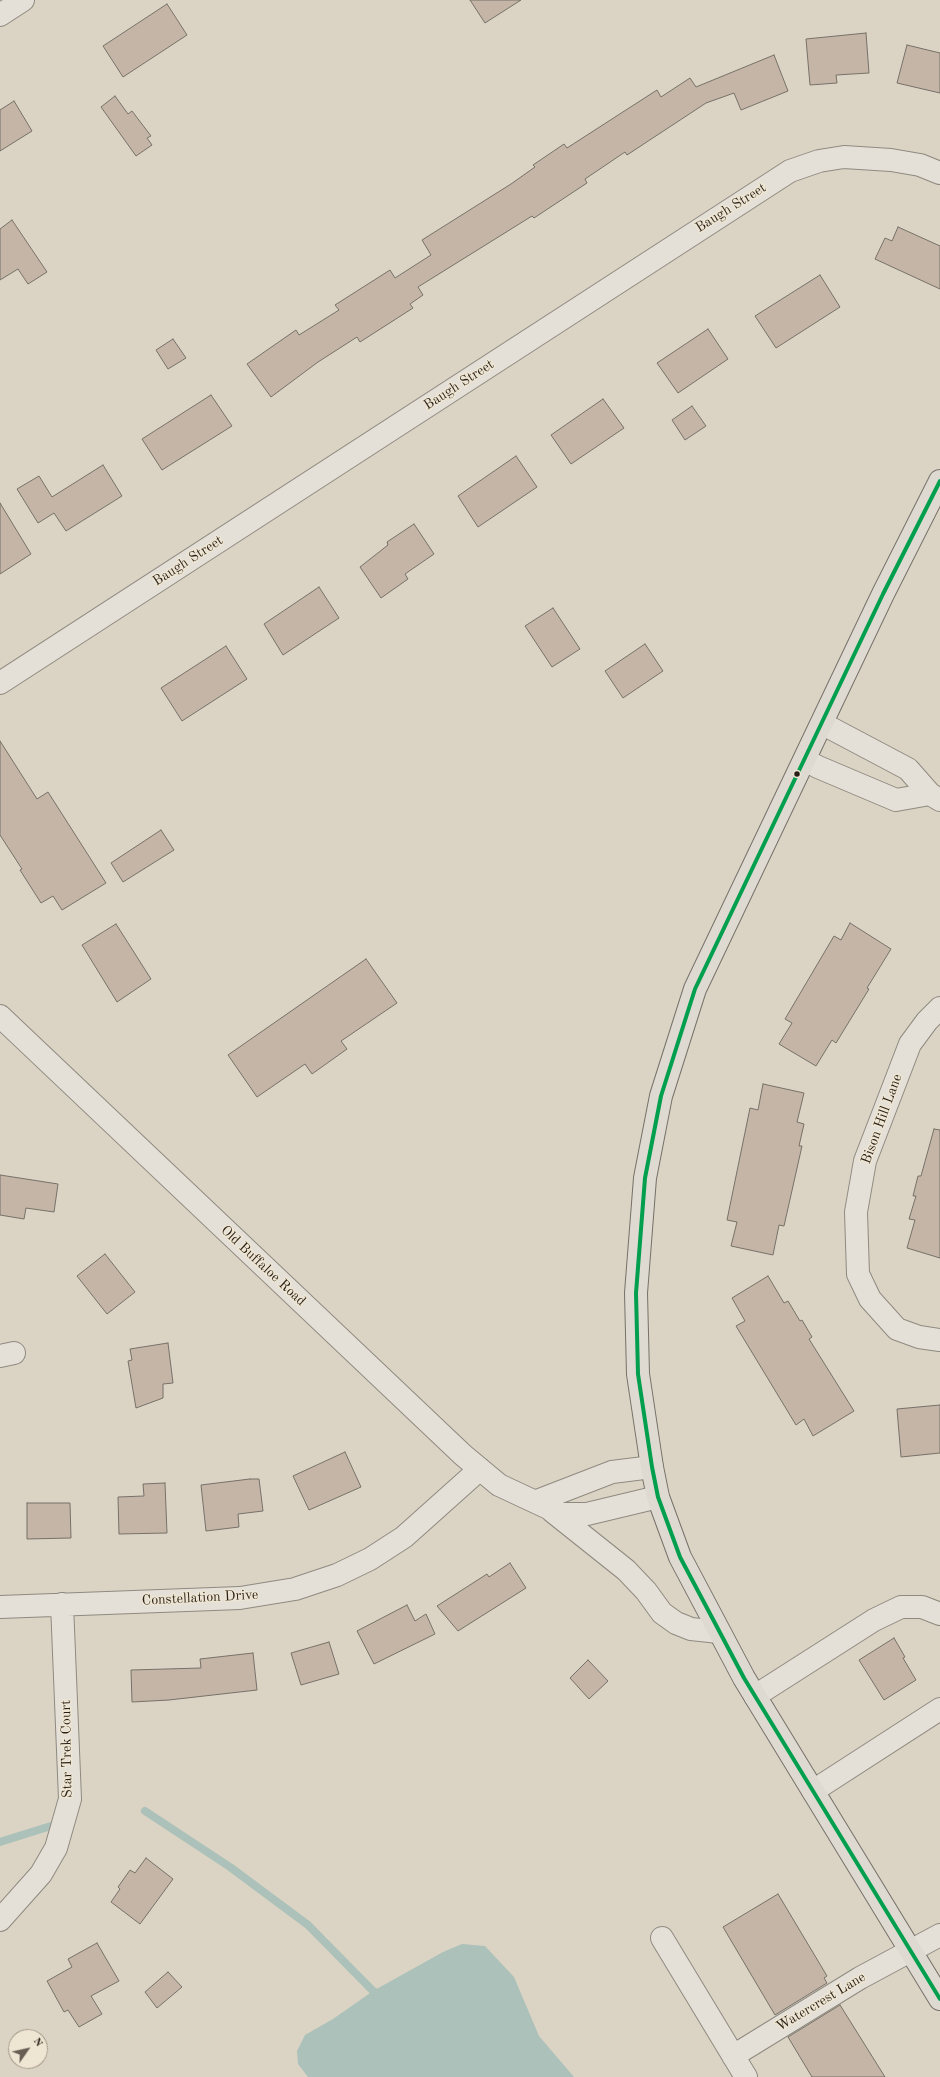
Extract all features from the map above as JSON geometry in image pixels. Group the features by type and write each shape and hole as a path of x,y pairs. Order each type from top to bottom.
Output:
{"main road":[{"path":"940,481 883,594 695,989 661,1096 645,1178 636,1293 638,1374 652,1466 658,1497 680,1557 719,1632 755,1696 940,1999"}],"street":[{"path":"0,15 23,0"},
{"name":"Baugh Street","path":"0,683 790,171 819,161 844,157 891,160 920,165 940,173"},
{"path":"822,724 908,768 935,797"},
{"path":"805,760 896,800 935,797"},
{"name":"Bison Hill Lane","path":"940,1008 927,1021 910,1044 864,1161 856,1212 858,1274 870,1299 897,1329 919,1337 940,1340"},
{"name":"Old Buffaloe Road","path":"0,1016 405,1400 499,1485 562,1514 587,1514 658,1497"},
{"path":"652,1466 612,1472 543,1505 626,1570 646,1591 662,1613 676,1623 691,1629 719,1632"},
{"name":"Constellation Drive","path":"0,1607 240,1598 295,1589 337,1574 370,1559 404,1537 480,1469"},
{"name":"Star Trek Court","path":"0,1920 41,1874 56,1848 70,1799 62,1604"},
{"path":"755,1696 874,1620 901,1607 922,1607 940,1614"},
{"path":"813,1791 940,1709"},
{"name":"Watercrest Lane","path":"733,2056 860,1978 940,1935"},
{"path":"662,1938 746,2077"}],"water":[{"path":"462,1944 485,1946 514,1977 539,2036 574,2077 308,2077 298,2064 297,2051 305,2035 333,2019 373,1991 443,1952"}],"building":[{"path":"470,0 521,0 485,23"},
{"path":"167,4 187,35 123,77 103,46"},
{"path":"866,33 869,73 836,75 837,83 810,85 806,39"},
{"path":"907,45 940,53 940,93 897,83"},
{"path":"774,55 788,91 741,110 734,93 706,103 627,155 625,152 585,179 587,183 534,218 532,216 418,287 423,295 410,304 413,308 360,342 357,337 318,362 271,397 247,364 296,330 299,335 339,310 335,305 390,270 395,278 431,255 422,240 511,184 535,167 533,165 564,144 567,148 657,90 661,97 690,78 696,87"},
{"path":"115,96 128,114 132,111 151,136 147,138 152,145 136,156 101,107"},
{"path":"14,101 32,131 0,151 0,110"},
{"path":"12,220 47,272 28,284 18,269 0,280 0,229"},
{"path":"898,227 940,246 940,289 875,259 885,238 892,241"},
{"path":"820,275 840,307 776,348 755,316"},
{"path":"708,329 728,359 678,393 657,363"},
{"path":"173,339 186,358 168,369 156,350"},
{"path":"211,395 232,426 162,470 142,439"},
{"path":"603,399 624,428 571,464 551,435"},
{"path":"692,406 706,426 685,440 672,420"},
{"path":"516,456 537,487 478,527 458,496"},
{"path":"103,465 122,496 66,531 54,513 38,523 17,489 39,476 52,497"},
{"path":"0,503 31,554 0,574"},
{"path":"414,524 434,554 405,574 408,579 381,598 360,567 388,545 387,542"},
{"path":"319,587 339,618 283,655 264,624"},
{"path":"553,608 580,649 552,667 525,626"},
{"path":"645,644 663,671 623,698 605,671"},
{"path":"226,646 247,679 182,721 161,688"},
{"path":"0,741 37,799 48,792 106,883 62,910 53,896 41,903 20,870 22,869 0,835"},
{"path":"161,830 174,850 123,882 111,863"},
{"path":"850,923 891,949 867,988 869,989 836,1043 832,1040 816,1066 779,1044 792,1023 785,1019 834,936 841,940"},
{"path":"116,924 151,979 117,1002 82,945"},
{"path":"366,959 397,1003 341,1041 347,1049 312,1074 305,1064 257,1097 228,1055"},
{"path":"763,1084 804,1093 797,1122 804,1124 799,1146 802,1146 784,1226 779,1225 773,1255 731,1246 737,1222 727,1220 750,1108 758,1110"},
{"path":"934,1129 940,1130 940,1258 907,1248 915,1220 909,1219 916,1196 913,1196 918,1176 921,1176"},
{"path":"0,1175 58,1184 54,1212 26,1208 24,1219 0,1215"},
{"path":"105,1254 135,1292 107,1314 77,1276"},
{"path":"768,1276 784,1303 788,1301 800,1321 802,1320 812,1337 809,1339 854,1411 813,1436 804,1419 796,1425 736,1326 745,1321 732,1298"},
{"path":"168,1343 173,1383 163,1384 163,1398 136,1408 128,1361 132,1360 130,1349"},
{"path":"940,1405 940,1453 901,1457 897,1409"},
{"path":"345,1452 361,1487 309,1510 293,1476"},
{"path":"259,1479 263,1511 238,1514 239,1527 206,1531 201,1485"},
{"path":"165,1483 167,1533 119,1534 118,1497 144,1496 143,1484"},
{"path":"27,1503 70,1503 71,1538 27,1539"},
{"path":"510,1563 526,1588 458,1631 437,1606 487,1574 489,1577"},
{"path":"407,1605 415,1621 426,1614 435,1634 374,1664 357,1631"},
{"path":"894,1638 905,1657 903,1658 916,1680 884,1700 859,1660"},
{"path":"329,1642 339,1674 301,1685 291,1653"},
{"path":"253,1653 257,1690 169,1700 132,1702 131,1670 201,1668 200,1659"},
{"path":"588,1660 608,1681 589,1699 570,1678"},
{"path":"146,1858 173,1879 140,1924 111,1902 120,1889 118,1887 130,1870 135,1873"},
{"path":"778,1894 827,1976 824,1978 827,1983 775,2015 723,1927"},
{"path":"97,1943 119,1981 91,1996 102,2014 79,2027 68,2010 64,2012 47,1981 72,1967 68,1959"},
{"path":"168,1972 182,1987 157,2008 145,1992"},
{"path":"840,2005 885,2077 812,2077 788,2037"}],"waterway":[{"path":"145,1811 230,1867 308,1925 373,1991 383,1997"},
{"path":"0,1842 51,1826"}],"transit line":[{"path":"940,481 883,594 695,989 661,1096 645,1178 636,1293 638,1374 652,1467 658,1497 680,1557 744,1678 940,1999"}]}
